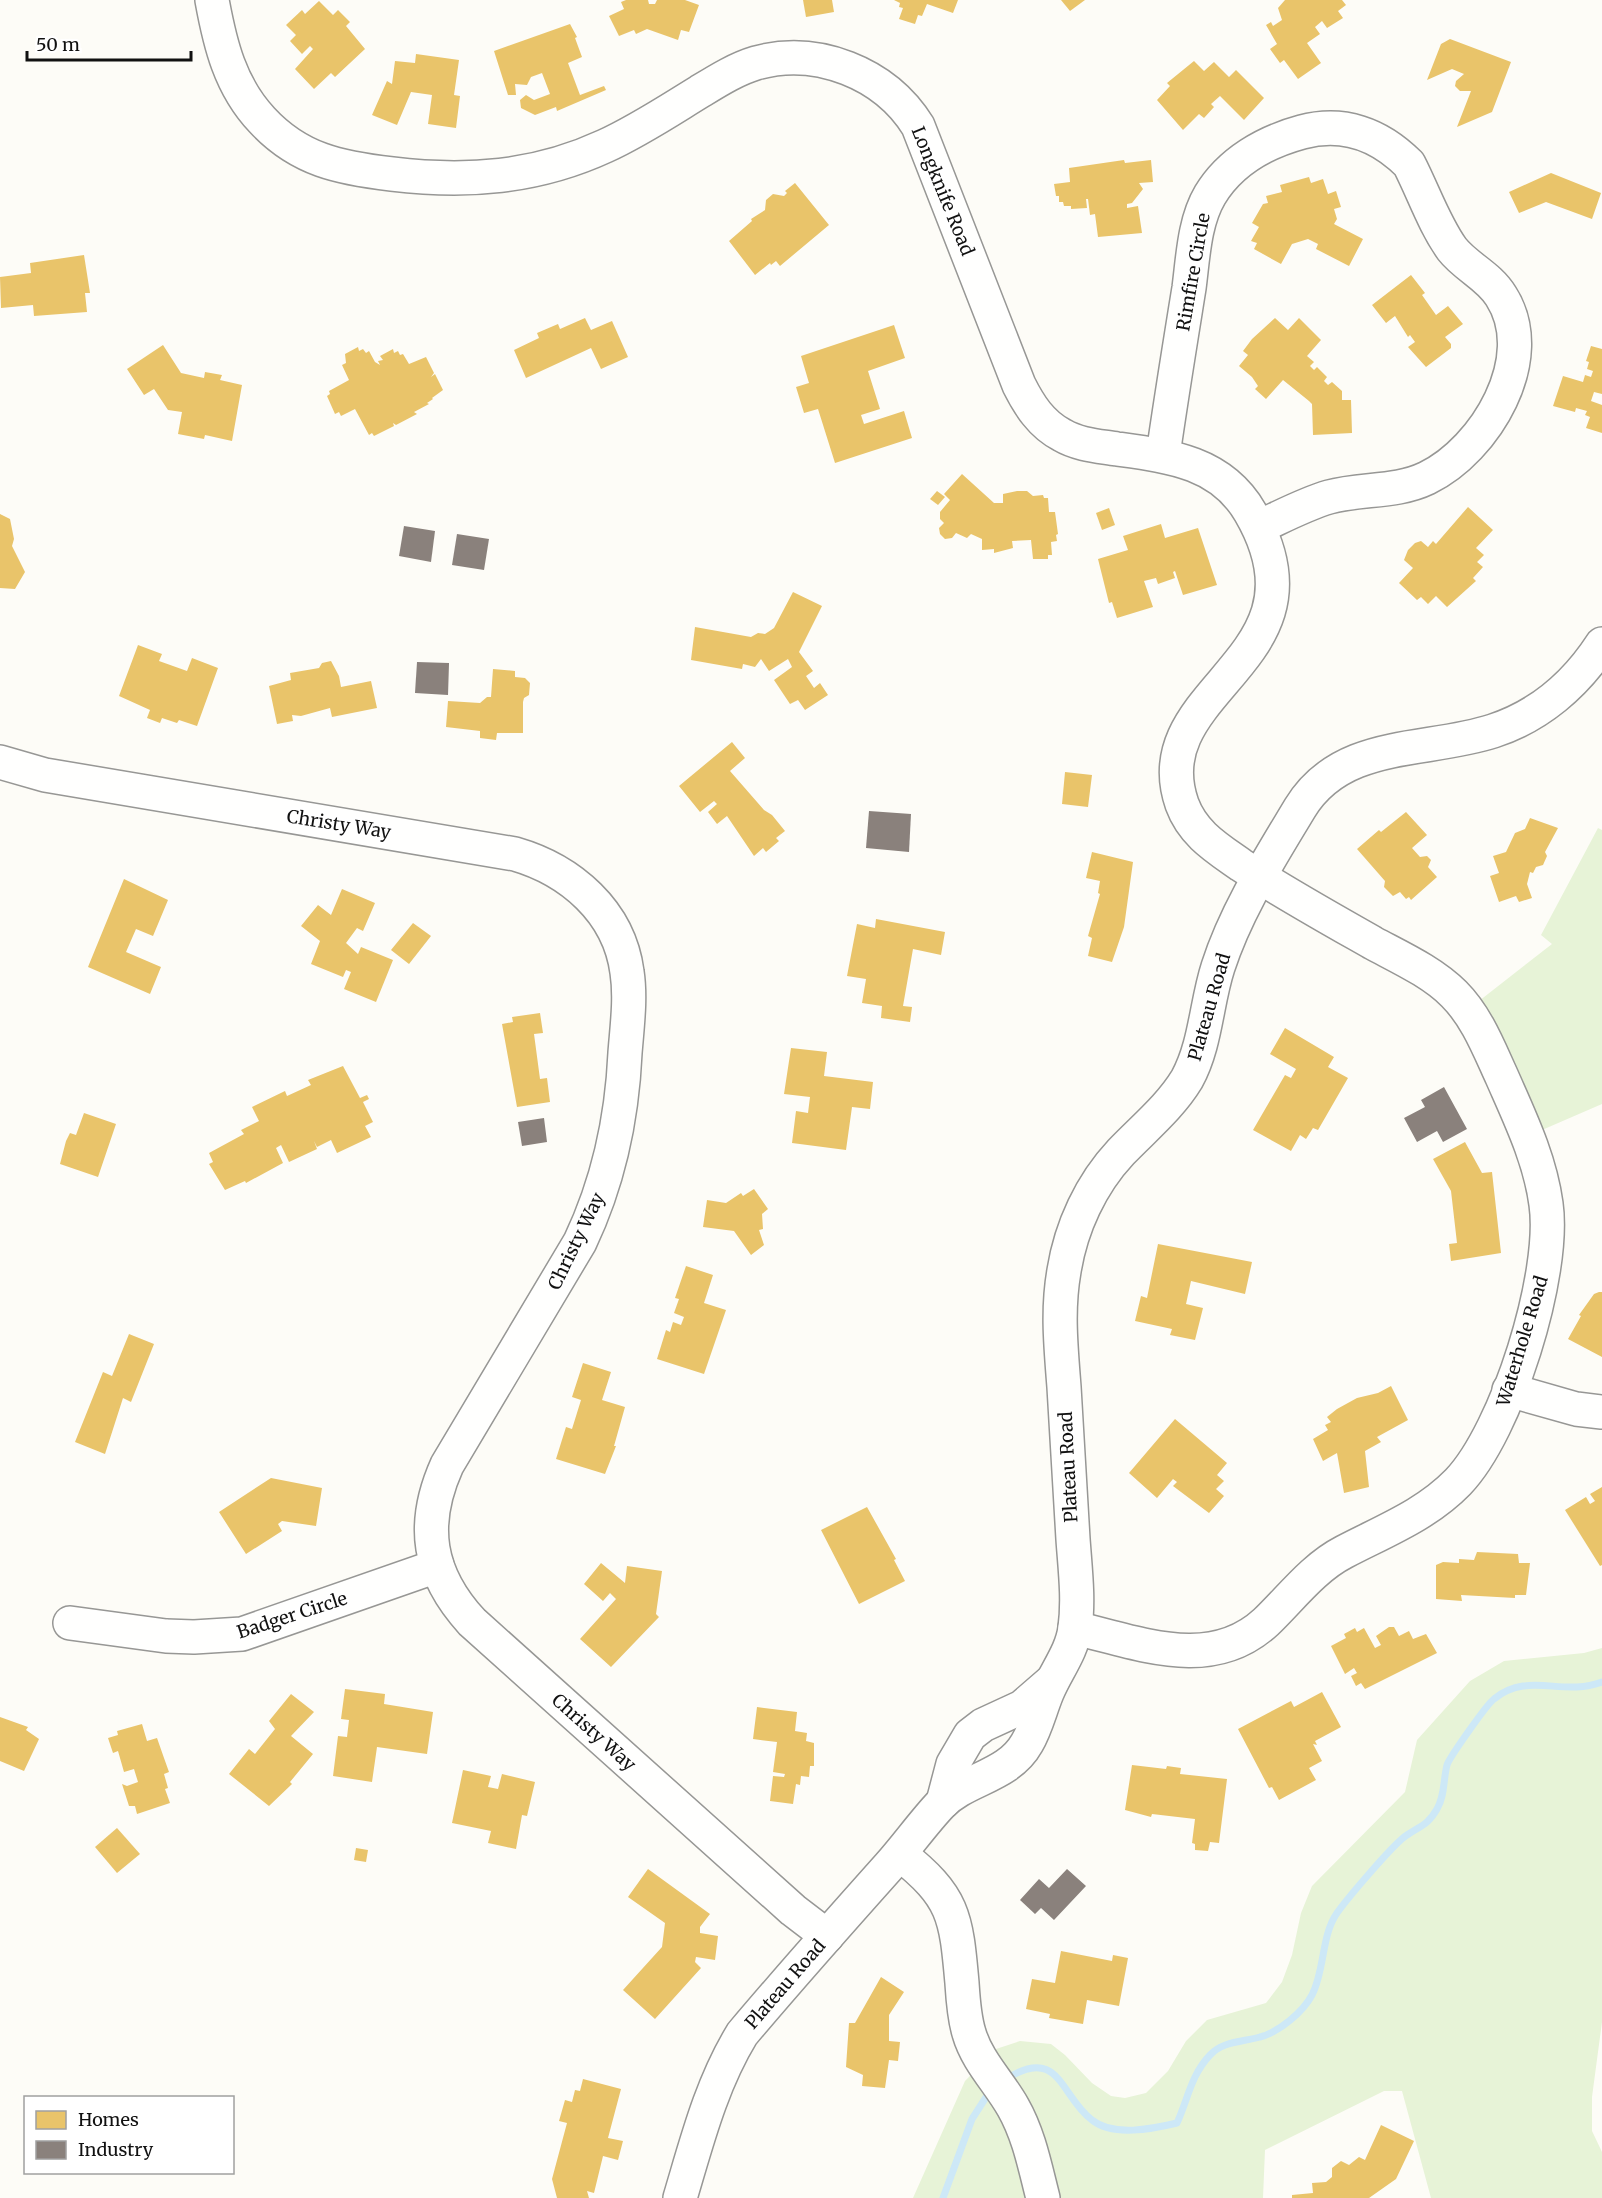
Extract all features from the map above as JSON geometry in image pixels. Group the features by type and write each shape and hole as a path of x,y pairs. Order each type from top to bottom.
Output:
{"street":[{"name":"Longknife Road","path":"212,0 223,50 237,85 255,112 278,135 325,163 417,177 472,179 508,176 572,159 633,132 722,78 756,63 803,58 844,67 865,75 899,99 918,126 1019,385 1036,415 1061,435 1076,441 1189,461 1222,479 1235,490 1258,527 1271,572 1269,609 1265,624 1256,643 1241,664 1193,717 1179,748 1176,766 1177,785 1182,804 1194,827 1211,845 1261,878"},
{"name":"Rimfire Circle","path":"1163,455 1197,233 1209,197 1220,181 1249,154 1290,135 1314,129 1349,128 1383,142 1398,152 1409,164 1452,249 1501,295 1508,310 1515,343 1503,397 1478,435 1442,469 1428,477 1399,488 1330,497 1258,527"},
{"name":"Plateau Road","path":"680,2198 702,2122 725,2062 742,2034 943,1802 1001,1771 1020,1753 1034,1729 1053,1680 1065,1658 1075,1628 1075,1570 1059,1317 1064,1268 1081,1214 1103,1173 1169,1103 1188,1077 1203,1038 1217,970 1234,927 1303,803 1317,786 1338,770 1359,760 1389,750 1473,736 1516,722 1563,692 1602,644"},
{"name":"Christy Way","path":"0,762 45,775 533,859 572,880 588,894 614,929 626,966 628,994 623,1086 614,1151 592,1216 580,1242 447,1464 438,1484 431,1526 437,1566 446,1590 456,1605 492,1641 794,1910 827,1936"},
{"name":"Waterhole Road","path":"1075,1628 1189,1651 1219,1649 1246,1637 1263,1625 1324,1564 1407,1521 1446,1493 1461,1479 1486,1442 1509,1390 1539,1296 1548,1237 1547,1204 1532,1147 1483,1036 1456,996 1440,982 1261,878"},
{"path":"1509,1390 1576,1409 1602,1412"},
{"name":"Badger Circle","path":"70,1623 166,1636 242,1634 437,1566"},
{"name":"Plateau Road","path":"943,1802 953,1764 970,1735 983,1725 1022,1707 1053,1680"},
{"path":"900,1854 930,1879 949,1905 958,1933 963,2007 969,2032 980,2056 1007,2097 1022,2126 1043,2198"}],"green space":[{"path":"1598,828 1602,830 1602,1104 1542,1130 1479,1001 1552,944 1541,935"},
{"path":"1602,1648 1602,2022 1592,2097 1592,2131 1602,2152 1602,2198 1431,2198 1402,2091 1384,2091 1265,2150 1263,2198 913,2198 965,2081 996,2049 1020,2041 1051,2044 1092,2083 1111,2096 1125,2098 1146,2093 1168,2071 1186,2041 1207,2020 1266,2003 1282,1982 1292,1955 1301,1913 1312,1886 1405,1792 1417,1740 1470,1681 1504,1661 1584,1653"}],"building: Homes":[{"path":"648,0 649,4 655,4 657,0 685,0 699,5 689,32 681,30 678,40 647,29 636,34 634,30 619,36 609,16 624,9 621,2"},
{"path":"803,0 832,0 834,12 806,17"},
{"path":"894,0 958,0 953,13 927,4 922,16 918,15 915,24 899,19 903,8 899,7 900,3"},
{"path":"1061,0 1085,0 1070,11"},
{"path":"1285,0 1342,0 1346,5 1338,11 1343,18 1327,28 1322,21 1315,27 1320,34 1307,43 1321,63 1298,79 1284,60 1280,63 1270,49 1277,44 1266,25 1271,22 1273,26 1282,20 1278,8"},
{"path":"319,1 333,15 338,10 350,22 346,26 365,49 335,77 331,73 314,89 295,69 313,49 310,46 302,54 290,41 296,35 286,25 302,10 305,14"},
{"path":"570,24 577,37 575,38 582,57 568,63 580,95 604,86 606,90 557,111 556,107 535,115 521,108 520,100 526,95 534,100 550,94 542,73 531,77 527,85 515,84 516,95 508,95 494,51"},
{"path":"1450,39 1511,62 1492,112 1457,127 1471,91 1460,91 1455,86 1456,81 1464,74 1452,69 1427,80 1441,44"},
{"path":"416,54 459,60 454,95 460,96 456,128 428,124 432,95 411,92 397,125 372,115 387,81 392,84 395,61 415,63"},
{"path":"1194,61 1204,71 1214,62 1229,77 1236,70 1264,98 1244,120 1220,96 1211,104 1214,107 1204,118 1199,114 1183,130 1157,100 1170,86 1167,83"},
{"path":"1124,160 1125,163 1151,160 1153,182 1139,183 1143,189 1132,203 1127,204 1127,208 1138,206 1142,233 1098,237 1095,214 1090,215 1088,199 1086,199 1087,208 1071,209 1071,206 1064,206 1063,202 1059,202 1059,196 1056,196 1054,184 1070,182 1069,168"},
{"path":"1551,173 1601,193 1592,219 1546,202 1519,213 1509,192"},
{"path":"1309,177 1311,183 1323,179 1328,194 1336,191 1341,207 1334,209 1337,219 1334,224 1363,239 1349,266 1316,249 1318,244 1308,239 1292,244 1281,264 1254,249 1257,243 1251,241 1259,227 1252,223 1263,204 1268,203 1266,196 1282,192 1280,185"},
{"path":"795,183 829,225 780,266 776,261 771,265 770,263 755,275 729,241 752,221 751,219 765,210 766,200 773,194 784,196 787,193 785,191"},
{"path":"84,255 90,293 85,293 87,312 34,316 33,305 1,308 0,277 31,273 30,263"},
{"path":"1411,275 1425,293 1422,295 1436,315 1448,306 1463,324 1445,337 1451,344 1451,348 1426,367 1408,347 1415,342 1410,335 1408,337 1395,316 1386,323 1372,305"},
{"path":"585,318 591,330 612,321 628,357 601,369 591,348 526,378 514,350 539,338 537,333 558,324 560,329"},
{"path":"1275,318 1288,330 1299,318 1321,340 1307,356 1314,362 1310,366 1314,370 1317,367 1327,377 1324,381 1328,385 1332,382 1342,391 1342,400 1351,400 1352,433 1313,435 1312,404 1309,401 1283,380 1266,399 1255,389 1258,386 1252,377 1239,366 1248,355 1243,351 1252,339"},
{"path":"894,325 905,358 868,371 880,409 861,415 864,424 904,411 912,438 835,463 818,409 804,413 796,387 809,383 801,356"},
{"path":"163,345 181,373 204,378 205,372 222,375 220,380 242,385 232,441 205,435 204,439 178,434 182,412 168,410 154,389 144,395 127,369"},
{"path":"1591,346 1602,349 1602,394 1594,392 1591,401 1602,405 1602,433 1586,428 1590,417 1585,415 1587,411 1576,408 1575,412 1553,406 1563,376 1583,382 1585,375 1591,377 1593,371 1587,369 1589,362 1586,361"},
{"path":"358,347 359,351 363,349 366,353 369,351 375,362 380,365 378,361 383,360 380,356 393,349 394,353 398,351 400,355 403,354 409,364 426,357 434,373 431,377 435,374 443,390 427,403 429,404 414,412 417,414 396,425 393,423 394,426 374,436 372,433 369,435 355,409 341,416 339,412 335,414 327,396 330,394 329,391 349,380 342,365 346,363 345,354"},
{"path":"962,474 994,503 1003,503 1003,494 1017,491 1027,491 1033,496 1043,495 1044,498 1048,498 1049,512 1055,512 1058,534 1056,535 1057,541 1051,542 1052,555 1048,555 1048,559 1033,559 1031,540 1012,541 1013,548 994,553 994,549 982,550 982,539 971,534 967,538 956,533 952,538 945,539 940,534 939,528 944,523 940,519 940,512 950,500 944,494"},
{"path":"937,491 945,497 938,505 930,499"},
{"path":"1468,507 1493,530 1476,548 1484,555 1477,562 1483,567 1473,578 1476,581 1447,607 1436,596 1428,604 1421,597 1417,600 1399,583 1413,568 1404,560 1408,550 1421,541 1428,547 1433,541 1436,544"},
{"path":"1109,508 1115,525 1102,530 1096,513"},
{"path":"0,514 10,519 14,539 12,546 25,572 15,589 0,588"},
{"path":"1161,524 1165,538 1198,528 1217,585 1183,595 1175,571 1173,572 1175,578 1158,584 1156,578 1144,581 1153,607 1117,618 1112,602 1109,603 1098,559 1128,550 1123,536"},
{"path":"793,592 822,606 799,652 813,671 806,676 814,688 820,683 828,695 805,710 798,700 790,704 774,680 792,667 788,659 769,671 761,659 755,667 743,664 742,669 691,660 695,627 751,637 758,633 765,634 774,628"},
{"path":"138,645 162,654 159,661 187,671 192,658 218,668 197,726 179,720 177,723 162,718 160,723 147,718 150,710 119,696"},
{"path":"331,661 339,676 341,687 371,681 377,708 332,717 330,708 301,716 292,715 293,721 277,724 269,686 291,680 290,673 319,668 322,663"},
{"path":"493,669 515,671 515,677 525,678 530,683 529,695 524,698 523,702 523,733 497,733 496,740 480,738 480,731 446,727 448,701 480,703 487,697 491,697"},
{"path":"732,742 745,758 730,771 785,831 776,838 779,841 766,852 763,848 754,856 727,816 717,824 708,812 717,804 714,801 700,812 679,786"},
{"path":"1065,772 1092,775 1088,807 1062,804"},
{"path":"1406,812 1427,835 1412,848 1420,857 1427,856 1431,860 1428,867 1437,877 1411,900 1409,897 1406,899 1400,892 1393,896 1384,887 1385,881 1357,849 1379,830 1381,832"},
{"path":"1530,818 1558,828 1545,852 1547,856 1543,865 1536,867 1533,873 1530,872 1527,884 1532,898 1519,902 1516,896 1499,902 1490,876 1499,873 1493,856 1506,852 1515,833 1525,829"},
{"path":"1092,852 1133,862 1124,927 1112,962 1088,956 1092,938 1088,936 1100,894 1098,893 1100,881 1086,878"},
{"path":"124,879 168,900 153,936 136,929 126,952 161,967 150,994 88,967"},
{"path":"342,889 375,903 363,931 357,928 346,943 358,954 361,947 393,960 376,1002 344,989 351,972 346,970 343,977 311,964 320,941 301,926 318,905 331,915"},
{"path":"876,919 945,932 941,955 913,949 903,1006 912,1007 910,1022 881,1018 882,1006 862,1003 866,979 847,976 857,924 875,928"},
{"path":"413,923 431,936 409,964 391,950"},
{"path":"540,1013 543,1033 534,1034 540,1079 547,1078 550,1102 517,1107 502,1024 513,1022 512,1017"},
{"path":"1285,1028 1334,1057 1328,1067 1348,1078 1318,1130 1313,1128 1306,1139 1300,1135 1291,1151 1253,1130 1285,1075 1291,1078 1296,1069 1270,1054"},
{"path":"791,1048 827,1052 824,1076 873,1082 870,1109 852,1107 846,1150 792,1143 796,1111 808,1113 810,1097 784,1094"},
{"path":"343,1066 360,1098 367,1095 369,1099 363,1102 373,1122 365,1126 371,1137 337,1153 331,1140 317,1147 314,1141 317,1149 289,1162 281,1145 276,1148 283,1163 246,1183 245,1181 225,1190 209,1164 213,1162 209,1153 244,1134 241,1130 259,1121 252,1107 285,1091 287,1096 311,1085 308,1080"},
{"path":"84,1113 116,1124 98,1177 60,1164 66,1141 70,1133 76,1135"},
{"path":"1465,1142 1482,1173 1492,1172 1501,1253 1451,1261 1449,1244 1457,1243 1451,1191 1433,1159"},
{"path":"754,1189 768,1209 762,1214 763,1229 759,1230 764,1245 751,1255 734,1231 703,1227 707,1200 726,1203 741,1193 743,1196"},
{"path":"1158,1244 1252,1262 1245,1294 1191,1281 1186,1304 1203,1308 1195,1340 1170,1335 1172,1329 1135,1321 1141,1296 1147,1298"},
{"path":"686,1266 713,1275 704,1303 726,1310 704,1374 657,1359 666,1330 670,1332 673,1322 681,1325 684,1317 674,1313 679,1299 675,1298"},
{"path":"1602,1292 1602,1357 1568,1339 1581,1316 1579,1315 1594,1294"},
{"path":"129,1334 154,1344 131,1402 123,1398 105,1454 75,1442 103,1372 112,1376"},
{"path":"583,1363 611,1372 602,1400 625,1407 614,1446 616,1446 605,1474 556,1459 566,1427 572,1429 581,1400 572,1397"},
{"path":"1391,1386 1408,1420 1377,1437 1381,1442 1365,1451 1369,1487 1344,1493 1337,1453 1323,1461 1313,1439 1328,1430 1325,1425 1331,1422 1327,1417 1337,1409 1357,1398 1378,1393"},
{"path":"1175,1419 1227,1463 1217,1475 1224,1481 1216,1489 1224,1496 1209,1513 1173,1486 1177,1482 1173,1479 1157,1498 1129,1473"},
{"path":"271,1478 322,1488 316,1526 282,1521 278,1524 282,1531 246,1554 219,1512"},
{"path":"1602,1487 1602,1565 1600,1566 1565,1510 1586,1497 1590,1504 1595,1501 1590,1494"},
{"path":"867,1507 896,1559 894,1560 905,1581 859,1604 821,1530"},
{"path":"1477,1552 1518,1554 1519,1563 1530,1563 1526,1595 1515,1595 1515,1598 1461,1595 1462,1601 1436,1599 1436,1565 1443,1562 1459,1563 1459,1559 1474,1560"},
{"path":"601,1563 625,1583 627,1566 662,1571 656,1614 659,1617 611,1667 580,1639 616,1599 610,1593 603,1601 584,1584"},
{"path":"1389,1627 1394,1627 1399,1636 1409,1631 1413,1639 1426,1634 1437,1653 1365,1689 1361,1683 1356,1686 1351,1676 1357,1673 1354,1668 1345,1674 1331,1646 1346,1638 1344,1634 1355,1628 1357,1632 1364,1628 1375,1648 1381,1645 1376,1636"},
{"path":"345,1689 385,1694 384,1704 433,1712 427,1754 377,1747 372,1782 333,1776 338,1736 347,1737 349,1720 341,1719"},
{"path":"1322,1692 1341,1727 1315,1741 1317,1745 1313,1744 1322,1761 1309,1768 1316,1780 1279,1800 1272,1787 1269,1788 1238,1729 1291,1701 1294,1707"},
{"path":"291,1694 314,1712 291,1736 313,1754 290,1782 292,1784 269,1806 229,1774 249,1749 255,1754 275,1729 269,1721"},
{"path":"757,1707 797,1712 795,1731 807,1733 806,1741 814,1743 814,1766 810,1766 809,1777 801,1776 800,1785 796,1784 793,1804 770,1801 773,1776 784,1777 785,1774 773,1772 777,1742 753,1739"},
{"path":"0,1717 28,1727 26,1730 39,1739 24,1771 0,1761"},
{"path":"142,1724 147,1741 157,1738 169,1772 164,1774 168,1788 165,1789 170,1803 137,1814 135,1806 129,1806 122,1784 127,1786 138,1782 134,1769 124,1772 118,1751 113,1753 108,1738 118,1735 117,1731"},
{"path":"1132,1765 1166,1769 1167,1766 1181,1768 1180,1774 1227,1779 1219,1843 1210,1842 1208,1851 1195,1850 1195,1844 1192,1843 1195,1819 1152,1814 1151,1817 1125,1810"},
{"path":"463,1770 491,1776 488,1787 498,1789 502,1774 535,1782 527,1816 522,1815 516,1849 488,1843 491,1831 452,1823"},
{"path":"117,1828 140,1854 117,1873 95,1847"},
{"path":"356,1848 368,1850 366,1862 354,1860"},
{"path":"648,1869 710,1914 700,1927 700,1933 718,1936 715,1960 696,1957 695,1962 701,1968 655,2019 623,1990 662,1947 665,1923 628,1897"},
{"path":"1061,1951 1112,1961 1113,1955 1128,1958 1119,2006 1087,2000 1083,2024 1049,2018 1050,2014 1026,2009 1032,1979 1055,1983"},
{"path":"881,1977 904,1992 889,2015 889,2041 900,2042 898,2061 889,2060 885,2088 862,2086 863,2075 846,2067 849,2023 855,2023"},
{"path":"583,2079 621,2089 608,2138 623,2141 618,2160 603,2156 594,2193 587,2191 589,2198 557,2198 552,2179 567,2123 559,2121 565,2100 572,2102 575,2090 580,2091"},
{"path":"1381,2125 1414,2141 1396,2179 1369,2198 1292,2198 1292,2195 1313,2193 1312,2183 1326,2182 1332,2177 1332,2168 1341,2161 1349,2165 1359,2157 1365,2160"}],"building: Industry":[{"path":"404,526 435,531 431,562 399,556"},
{"path":"457,534 489,539 484,570 452,565"},
{"path":"417,662 449,663 448,695 415,693"},
{"path":"869,811 911,814 909,852 866,848"},
{"path":"1444,1087 1467,1129 1443,1142 1437,1131 1417,1142 1404,1118 1425,1107 1421,1100"},
{"path":"544,1118 547,1142 522,1146 518,1122"},
{"path":"1067,1869 1086,1886 1054,1920 1041,1908 1035,1914 1020,1900 1039,1879 1049,1888"}],"waterway":[{"path":"1006,2079 1024,2070 1038,2068 1049,2071 1081,2110 1092,2120 1111,2128 1133,2130 1177,2123 1198,2071 1215,2050 1227,2044 1260,2037 1275,2031 1303,2008 1316,1985 1325,1942 1337,1913 1392,1849 1434,1814 1440,1804 1449,1760 1490,1703 1507,1691 1520,1687 1533,1685 1573,1687 1602,1682"},
{"path":"943,2198 972,2119 990,2091"}]}
